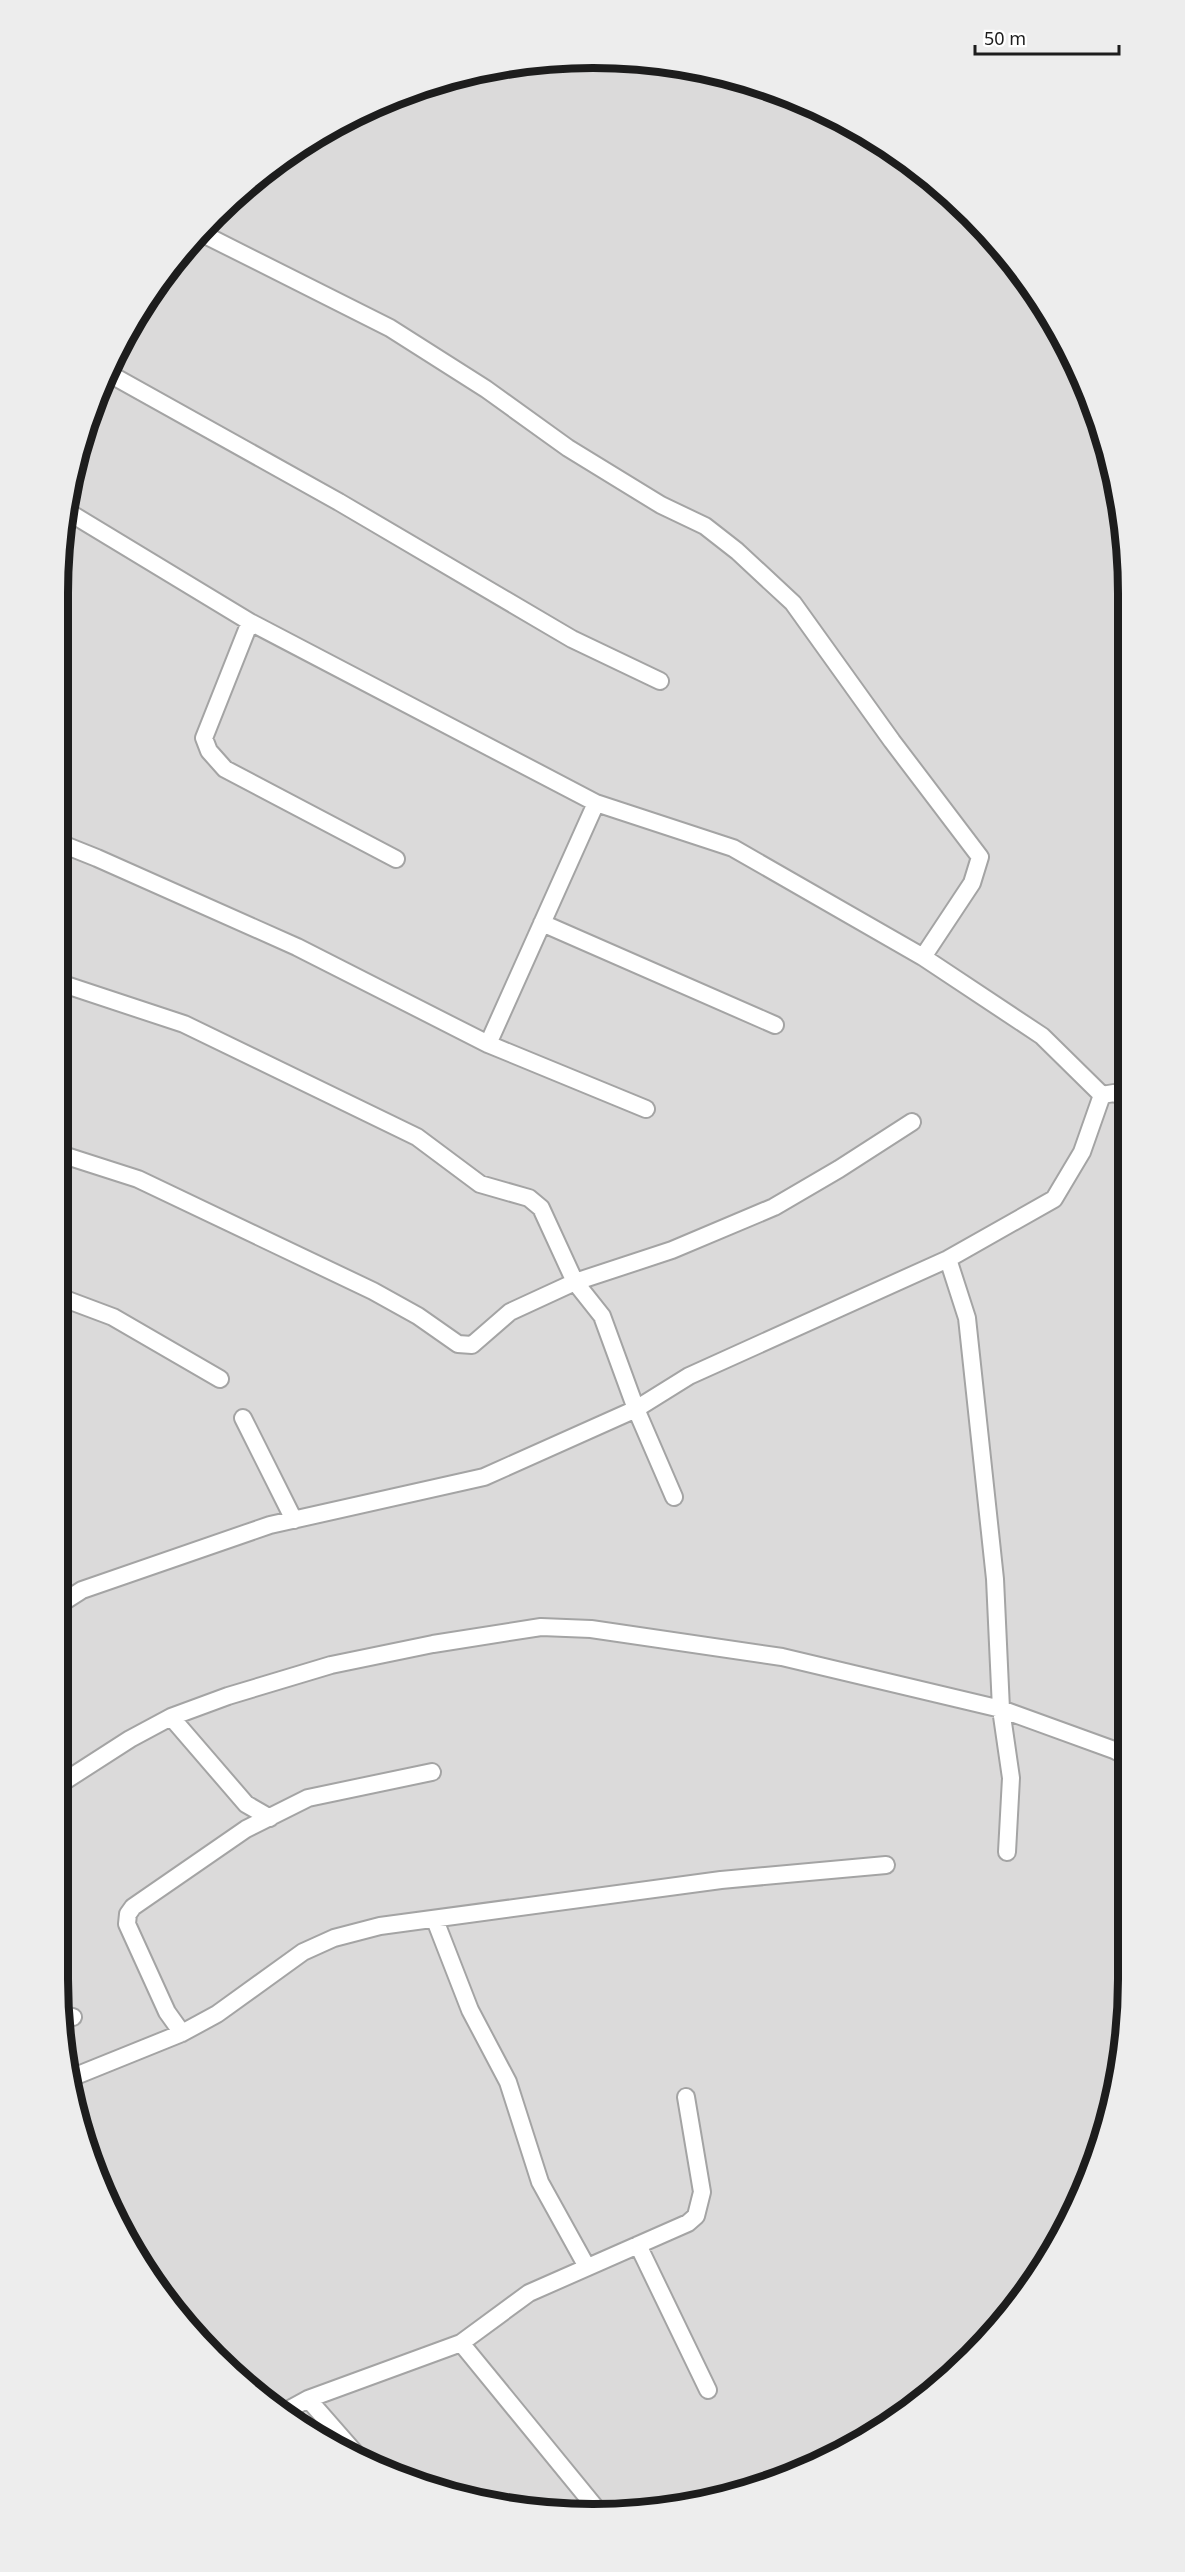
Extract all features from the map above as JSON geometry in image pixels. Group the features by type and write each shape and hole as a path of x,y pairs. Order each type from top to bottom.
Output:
{"street":[{"path":"207,236 390,328 486,389 568,448 661,505 705,526 737,551 793,603 885,732 980,857 972,883 923,957"},
{"path":"114,377 339,502 572,639 660,681"},
{"path":"74,515 250,622 596,803 733,848 923,957 1042,1036 1101,1095"},
{"path":"250,622 204,738 209,752 225,769 396,859"},
{"path":"488,1044 596,803"},
{"path":"68,846 297,947 488,1044 646,1109"},
{"path":"542,923 775,1025"},
{"path":"68,986 184,1024 417,1137 480,1185 530,1198 541,1208 575,1282 602,1316 636,1409 674,1497"},
{"path":"1101,1095 1114,1093 1118,1095"},
{"path":"68,1599 82,1590 270,1526 472,1481 636,1409 689,1376 948,1259 1054,1198 1082,1152 1101,1095"},
{"path":"68,1157 138,1179 373,1291 418,1316 458,1344 472,1345 510,1312 575,1282 672,1250 774,1207 912,1122"},
{"path":"948,1259 967,1318 995,1579 1000,1709 1011,1778 1007,1852"},
{"path":"68,1300 113,1317 220,1379"},
{"path":"243,1418 294,1520"},
{"path":"68,1779 130,1738 171,1717 228,1696 331,1665 433,1644 541,1628 591,1629 782,1657 1000,1709 1118,1752"},
{"path":"171,1717 246,1804 270,1818"},
{"path":"182,2033 167,2012 127,1924 128,1914 133,1907 246,1829 308,1798 432,1772"},
{"path":"77,2075 182,2033 216,2014 303,1952 334,1938 380,1926 721,1880 886,1865"},
{"path":"435,1920 470,2010 507,2082 540,2182 587,2267"},
{"path":"291,2409 308,2399 461,2343 529,2293 688,2223 696,2216 702,2192 686,2097"},
{"path":"638,2245 708,2390"},
{"path":"461,2343 593,2504"},
{"path":"308,2399 346,2443"}],"shaded area":[{"path":"558,69 627,69 661,72 728,85 761,95 825,122 884,156 939,198 987,246 1029,301 1047,330 1078,392 1100,457 1113,524 1118,592 1118,1980 1113,2048 1100,2115 1090,2148 1078,2180 1047,2242 1009,2299 964,2351 912,2396 884,2416 855,2434 793,2465 728,2487 661,2500 627,2503 592,2504 524,2500 457,2487 424,2477 360,2450 301,2416 273,2396 221,2351 176,2299 156,2271 138,2242 107,2180 85,2115 72,2048 69,2014 68,592 72,524 85,457 95,424 107,392 138,330 176,273 198,246 221,221 273,176 330,138 360,122 392,107 457,85 524,72"}]}
